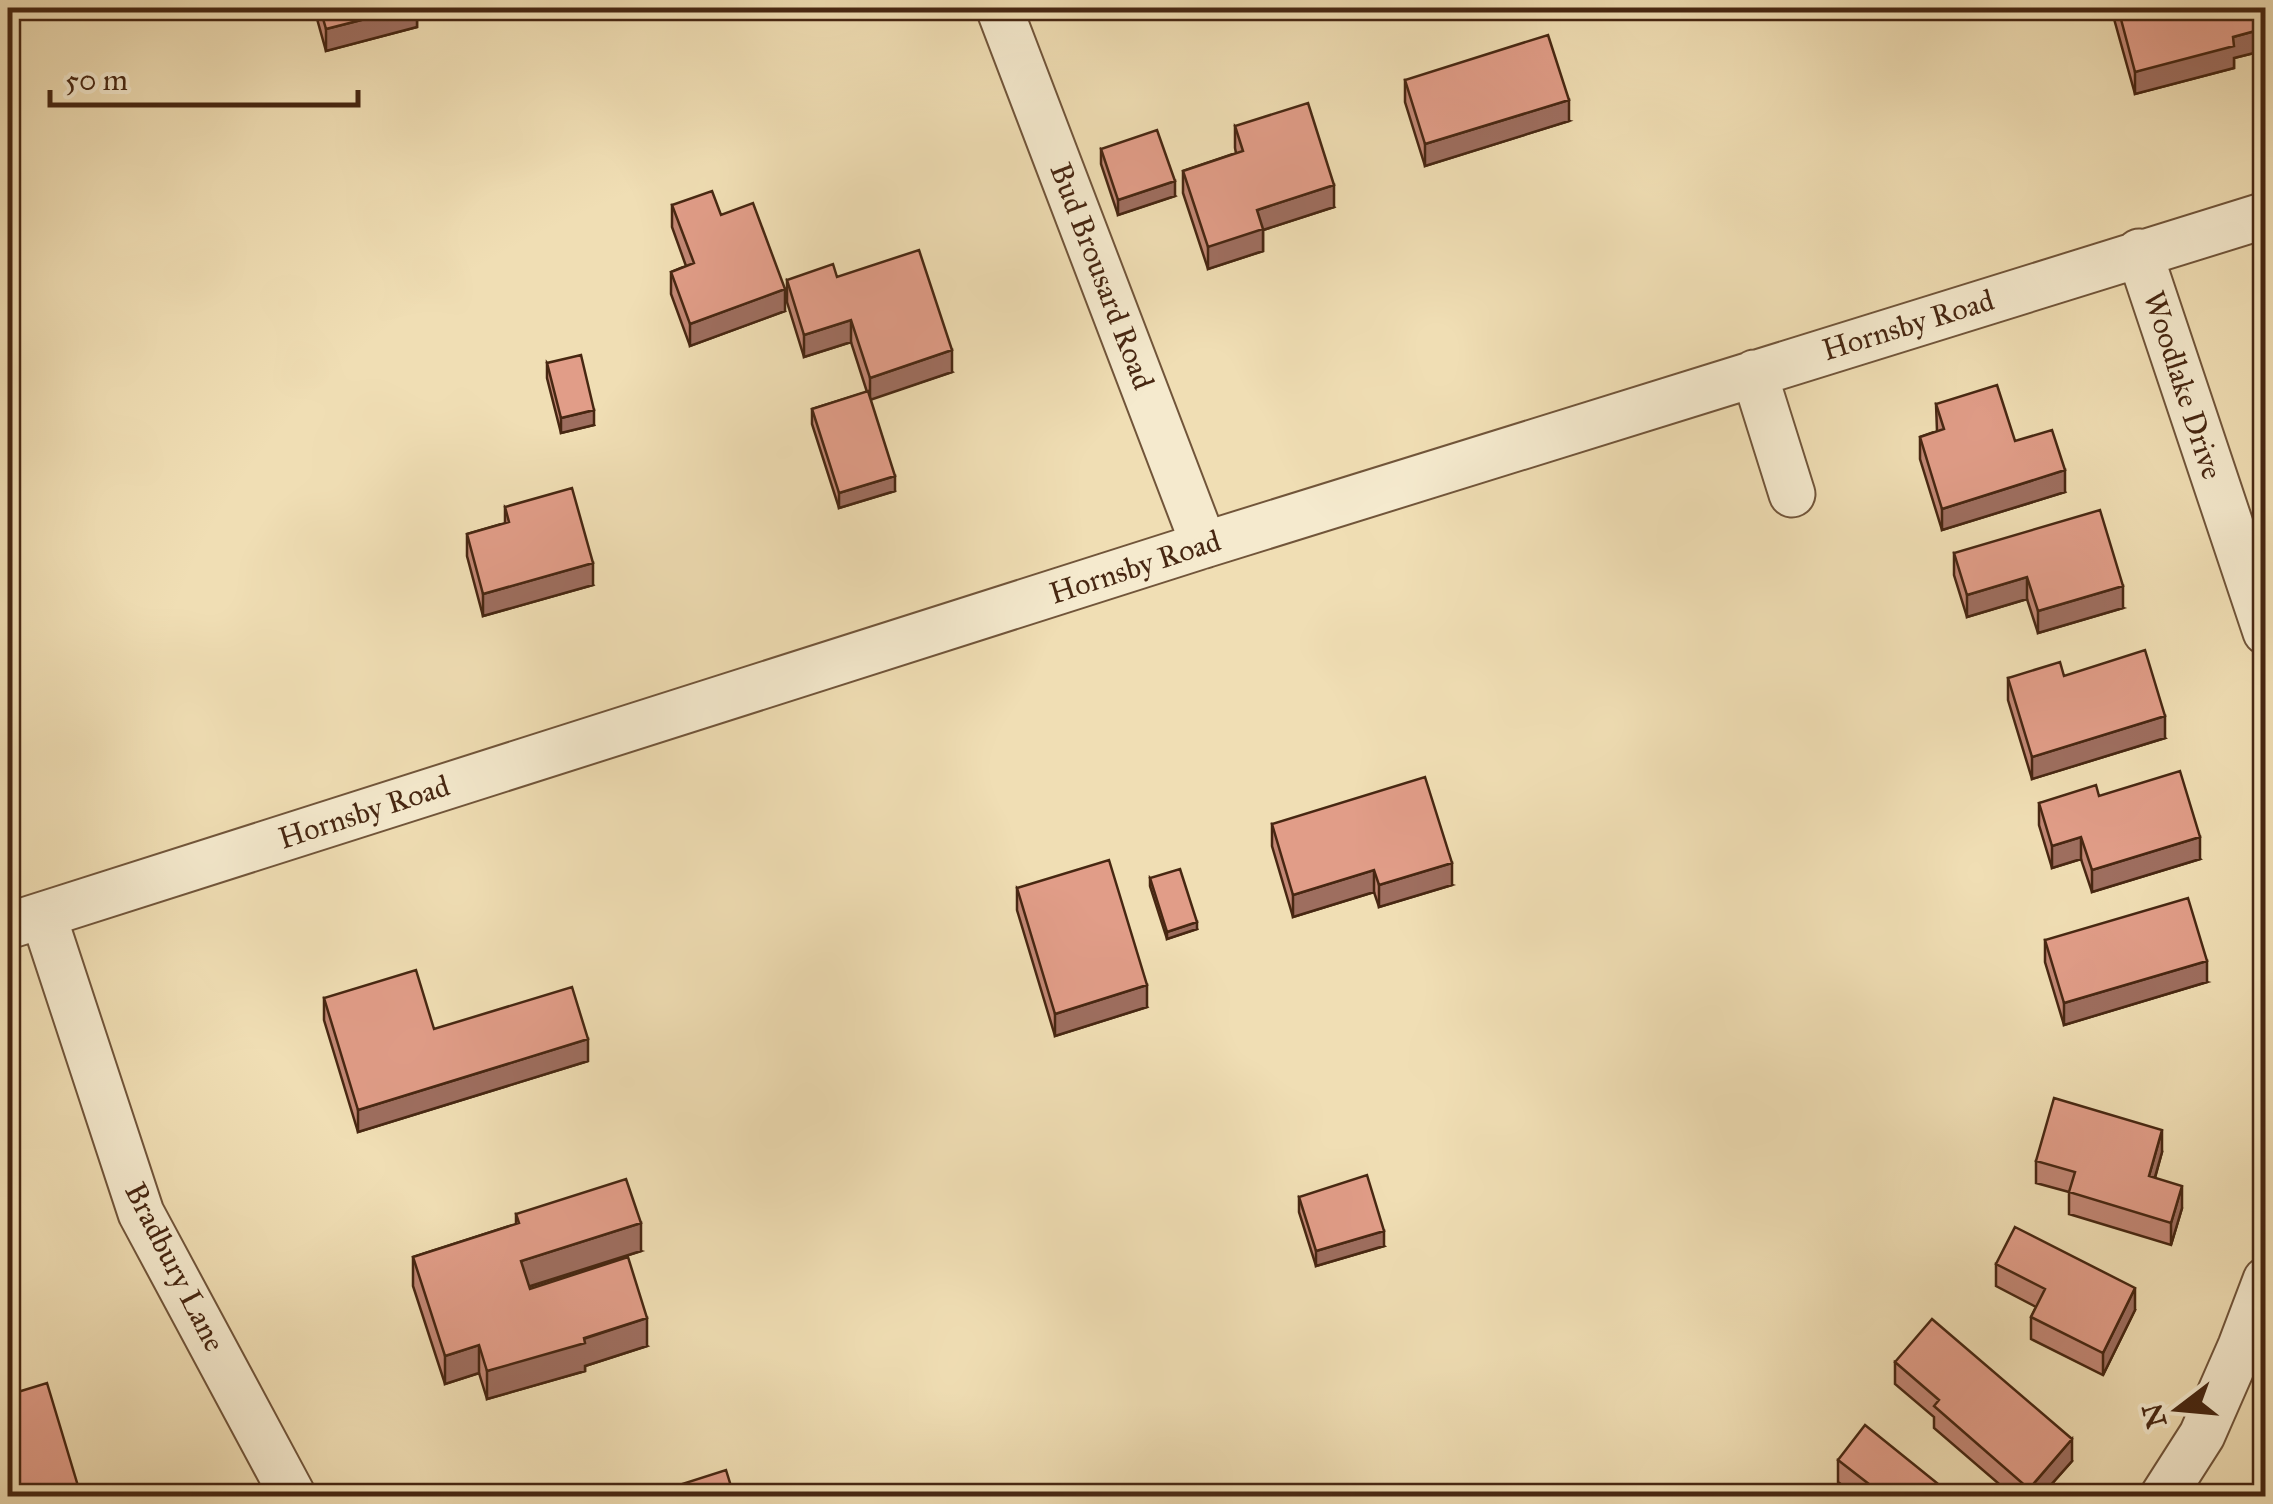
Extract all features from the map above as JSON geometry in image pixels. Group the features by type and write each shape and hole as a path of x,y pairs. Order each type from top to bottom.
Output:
{"street":[{"name":"Bud Brousard Road","path":"999,8 1204,544"},
{"name":"Hornsby Road","path":"25,920 1204,544 2266,215"},
{"name":"Woodlake Drive","path":"2139,252 2266,632"},
{"path":"1754,373 1792,494"},
{"name":"Bradbury Lane","path":"25,920 141,1213 293,1496"},
{"path":"2163,1496 2202,1435 2242,1346 2266,1280"}],"building":[{"path":"320,8 408,8 326,29"},
{"path":"2118,8 2265,8 2266,28 2233,37 2234,46 2135,72"},
{"path":"1548,35 1569,100 1425,144 1405,80"},
{"path":"1308,103 1334,185 1257,210 1263,229 1208,247 1183,171 1243,151 1235,126"},
{"path":"1157,130 1175,181 1118,200 1101,149"},
{"path":"712,191 721,215 753,203 785,289 690,324 671,272 694,263 672,205"},
{"path":"919,250 952,350 870,378 851,320 804,335 787,280 833,264 837,277"},
{"path":"581,355 594,410 561,418 547,363"},
{"path":"1997,385 2015,441 2052,430 2065,470 1942,509 1920,437 1944,429 1936,404"},
{"path":"868,391 895,476 839,493 812,409"},
{"path":"572,488 593,563 483,594 467,534 509,522 505,507"},
{"path":"2100,510 2123,586 2038,611 2027,577 1967,595 1954,553"},
{"path":"2145,650 2165,716 2032,757 2008,678 2060,662 2064,676"},
{"path":"2180,771 2200,837 2092,870 2081,837 2052,846 2039,803 2096,785 2099,796"},
{"path":"1425,777 1452,863 1379,885 1374,870 1293,895 1272,824"},
{"path":"1109,860 1147,985 1055,1014 1017,888"},
{"path":"1180,869 1197,922 1167,932 1150,878"},
{"path":"2188,898 2207,961 2064,1003 2045,940"},
{"path":"416,970 434,1029 572,987 588,1039 358,1110 324,998"},
{"path":"2054,1098 2162,1130 2149,1176 2182,1186 2171,1223 2069,1192 2075,1172 2036,1161"},
{"path":"1367,1175 1384,1231 1316,1251 1299,1197"},
{"path":"626,1179 641,1223 521,1261 530,1289 628,1257 647,1318 584,1338 585,1343 487,1371 479,1345 445,1356 413,1257 519,1223 516,1214"},
{"path":"2015,1227 2135,1288 2103,1353 2031,1317 2045,1289 1996,1264"},
{"path":"1932,1319 2072,1439 2029,1489 1934,1406 1939,1400 1895,1362"},
{"path":"47,1383 81,1496 8,1496 8,1395"},
{"path":"1865,1425 1953,1496 1867,1496 1874,1488 1838,1460"},
{"path":"726,1470 734,1496 658,1496 657,1492"}]}
